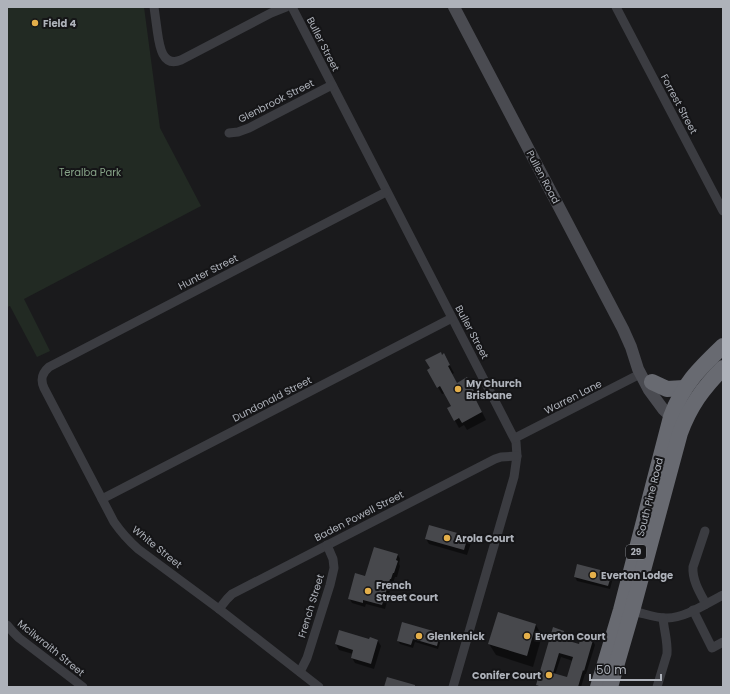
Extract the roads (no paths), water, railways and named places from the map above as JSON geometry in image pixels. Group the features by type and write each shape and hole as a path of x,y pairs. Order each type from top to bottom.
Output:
{"highway":[{"name":"South Pine Road","path":"598,687 678,417 684,388 699,369 723,346"},
{"name":"South Pine Road","path":"678,417 691,408 702,392 723,368"},
{"path":"646,378 664,389 684,388"},
{"name":"South Pine Road","path":"610,687 675,451 678,417"}],"street":[{"path":"154,7 159,43 162,53 168,60 174,62 181,60 271,13 286,7"},
{"name":"Buller Street","path":"292,7 517,446 517,456 511,489 453,687"},
{"name":"Pullen Road","path":"454,7 631,347 644,366 646,378 678,417"},
{"name":"Forrest Street","path":"616,7 723,211"},
{"name":"Glenbrook Street","path":"229,133 238,132 249,128 332,85"},
{"name":"Hunter Street","path":"42,375 49,367 386,192"},
{"name":"Dundonald Street","path":"102,499 452,318"},
{"name":"White Street","path":"42,375 44,388 114,522 122,533 130,542 319,687"},
{"name":"Warren Lane","path":"514,438 646,378"},
{"name":"Baden Powell Street","path":"219,610 226,599 232,594 495,459 517,456"},
{"path":"705,531 693,567 693,572 706,604"},
{"name":"French Street","path":"300,672 307,658 334,568 333,560 327,545"},
{"path":"632,611 663,618 678,617 723,595"},
{"path":"693,610 712,648 723,642"},
{"path":"657,687 668,648 663,618"},
{"name":"Mcilwraith Street","path":"7,625 19,638 83,687"}],"place":[{"name":"Field 4","path":"35,23"},
{"name":"My Church Brisbane","path":"458,389"},
{"name":"Arola Court","path":"447,538"},
{"name":"Everton Lodge","path":"593,575"},
{"name":"French Street Court","path":"368,591"},
{"name":"Glenkenick","path":"419,636"},
{"name":"Everton Court","path":"527,636"},
{"name":"Conifer Court","path":"549,675"}],"park label":[{"name":"Teralba Park","path":"90,172"}]}
